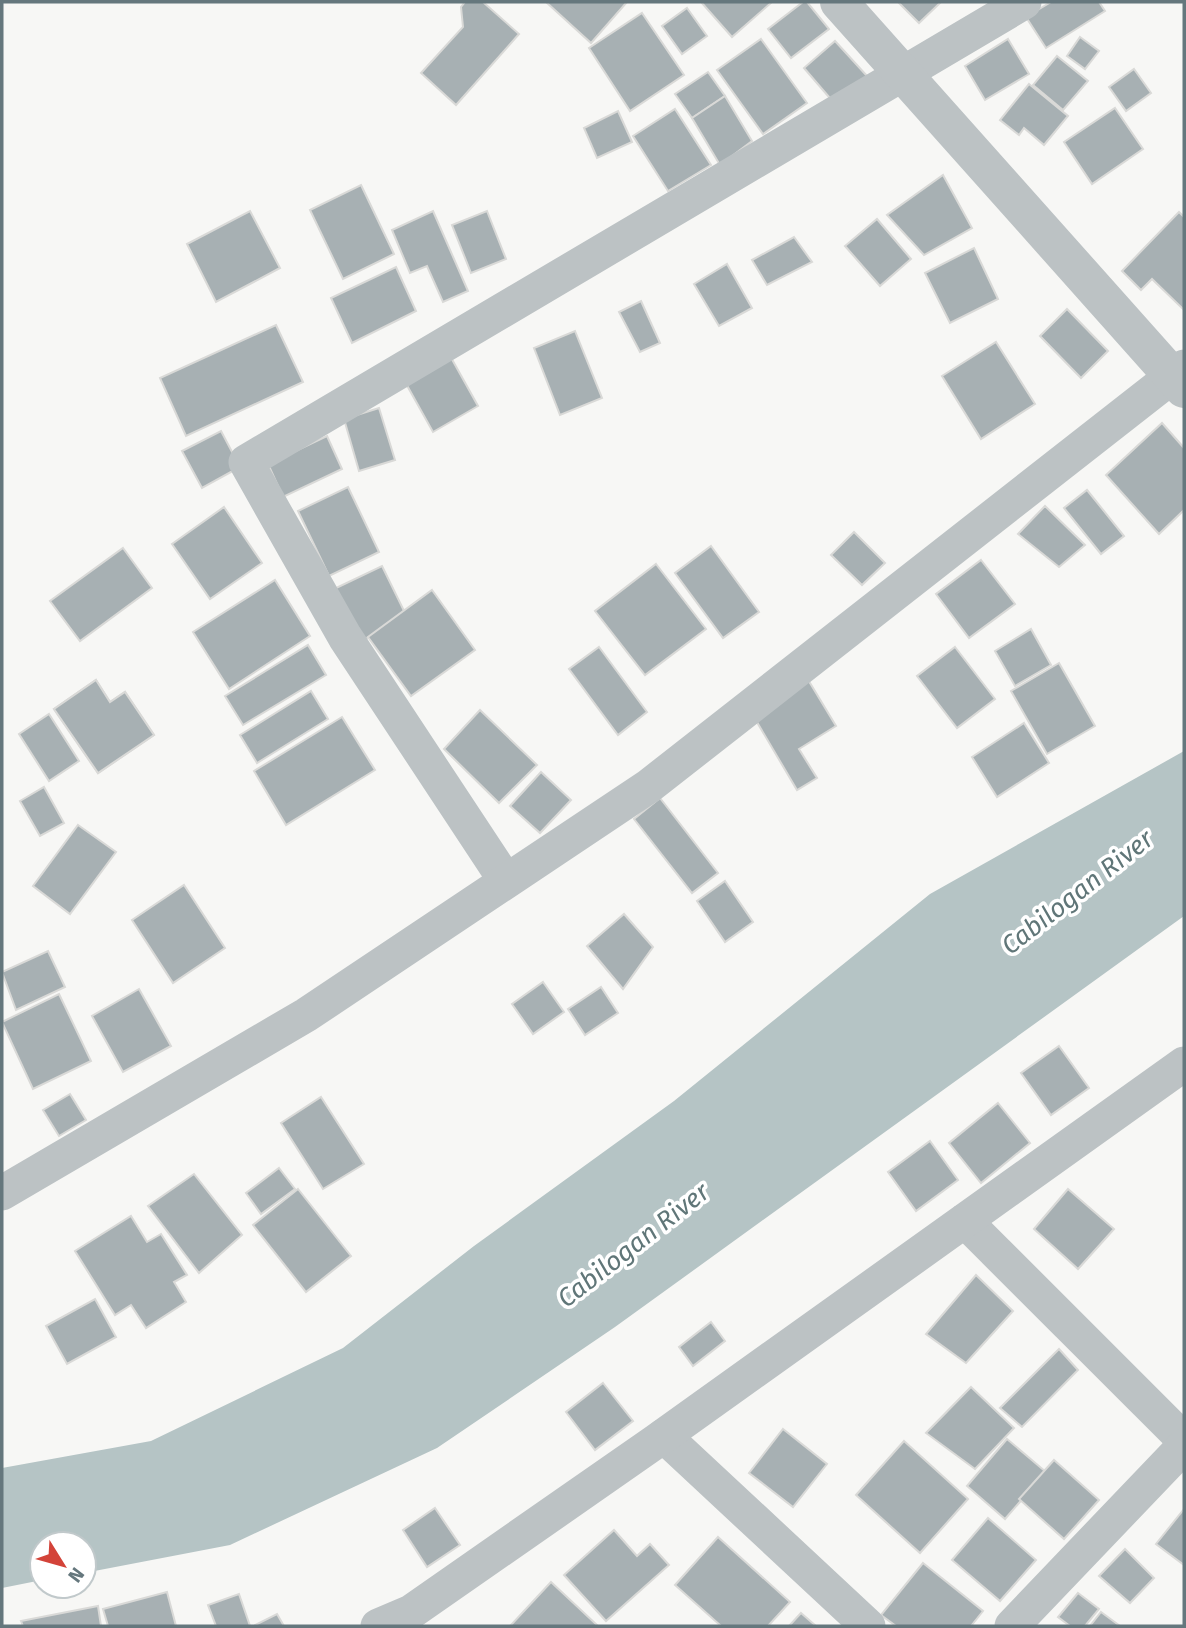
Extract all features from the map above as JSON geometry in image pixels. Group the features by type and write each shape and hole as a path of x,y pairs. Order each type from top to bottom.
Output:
{"street":[{"path":"2,1193 306,1015 649,786 1180,377 839,2"},
{"path":"506,881 345,637 246,462 1024,2"},
{"path":"379,1626 411,1612 664,1436 1184,1064"},
{"path":"965,1221 1184,1440"},
{"path":"664,1436 868,1626"},
{"path":"1012,1626 1184,1446"}],"water":[{"name":"Cabilogan River","path":"1184,751 1184,916 615,1327 437,1448 230,1545 98,1570 98,1530 28,1530 28,1583 2,1588 2,1468 151,1441 343,1348 474,1246 674,1101 930,894"}],"building":[{"path":"465,2 483,2 519,34 456,105 421,73 463,27 461,7"},
{"path":"546,2 627,2 591,43"},
{"path":"701,2 772,2 732,37"},
{"path":"803,2 807,2 829,29 791,58 768,29"},
{"path":"898,2 941,2 919,23"},
{"path":"1051,2 1099,2 1105,11 1046,48 1026,17"},
{"path":"687,8 707,36 682,54 662,26"},
{"path":"642,13 684,75 630,111 589,48"},
{"path":"1080,37 1099,51 1085,69 1067,56"},
{"path":"761,39 807,103 763,134 717,70"},
{"path":"1008,39 1029,74 985,100 965,66"},
{"path":"835,41 867,76 835,104 804,68"},
{"path":"1057,56 1088,81 1063,110 1033,85"},
{"path":"1134,69 1151,93 1126,111 1109,87"},
{"path":"708,72 725,96 692,118 675,94"},
{"path":"1029,84 1068,116 1044,145 1024,128 1019,135 1000,120"},
{"path":"725,96 752,141 720,165 692,118"},
{"path":"1115,108 1143,149 1092,184 1064,142"},
{"path":"675,109 711,165 668,191 633,136"},
{"path":"618,111 632,142 597,158 584,128"},
{"path":"943,175 972,228 924,255 887,215"},
{"path":"361,185 394,254 343,279 310,210"},
{"path":"250,211 280,268 216,302 187,244"},
{"path":"433,211 468,291 443,302 427,266 410,273 392,230"},
{"path":"487,211 506,259 471,273 452,225"},
{"path":"1179,212 1184,217 1184,310 1152,279 1141,290 1122,271"},
{"path":"877,219 911,259 880,286 845,246"},
{"path":"794,237 812,262 767,285 752,260"},
{"path":"974,248 998,299 950,323 925,273"},
{"path":"727,264 752,308 719,326 694,284"},
{"path":"396,267 416,311 352,343 331,298"},
{"path":"641,301 660,343 640,352 619,312"},
{"path":"1067,309 1108,351 1081,378 1040,336"},
{"path":"276,325 303,382 186,436 160,378"},
{"path":"575,331 602,398 560,415 534,348"},
{"path":"996,342 1035,404 981,439 942,376"},
{"path":"449,354 478,406 433,432 404,380"},
{"path":"379,408 395,460 359,471 344,419"},
{"path":"1162,423 1184,448 1184,510 1159,534 1106,475"},
{"path":"221,431 240,467 202,488 182,451"},
{"path":"327,436 342,469 283,497 268,464"},
{"path":"348,487 379,552 329,576 298,511"},
{"path":"1087,490 1124,536 1101,554 1064,508"},
{"path":"1045,506 1085,545 1059,567 1018,534"},
{"path":"224,507 262,563 210,599 172,544"},
{"path":"854,532 885,563 862,585 831,555"},
{"path":"711,546 759,612 723,638 675,573"},
{"path":"123,548 152,588 80,641 50,601"},
{"path":"981,560 1015,604 969,638 936,594"},
{"path":"656,564 706,629 645,675 595,611"},
{"path":"382,566 408,619 359,642 334,589"},
{"path":"275,580 310,636 229,689 193,632"},
{"path":"432,590 475,650 411,696 368,637"},
{"path":"1031,629 1051,665 1015,686 995,651"},
{"path":"308,645 326,675 243,725 225,696"},
{"path":"599,647 647,712 618,735 569,669"},
{"path":"955,647 995,699 957,728 917,676"},
{"path":"1059,663 1095,726 1047,754 1011,691"},
{"path":"807,678 836,726 799,749 817,778 797,790 751,712"},
{"path":"96,680 110,702 125,692 154,735 98,773 54,709"},
{"path":"96,680 110,702 125,692 154,735 98,773 54,709"},
{"path":"311,691 328,719 257,763 240,735"},
{"path":"480,710 537,765 499,803 444,749"},
{"path":"49,714 79,761 49,781 19,734"},
{"path":"342,717 375,770 286,825 254,771"},
{"path":"1024,723 1049,763 997,797 972,757"},
{"path":"541,772 571,800 540,833 510,806"},
{"path":"44,787 64,823 40,836 20,801"},
{"path":"660,798 718,873 692,893 634,819"},
{"path":"78,825 116,852 70,914 33,886"},
{"path":"725,881 753,922 725,942 697,901"},
{"path":"184,885 225,948 173,983 132,920"},
{"path":"624,914 653,947 623,989 587,946"},
{"path":"48,951 65,987 16,1010 2,972"},
{"path":"543,982 564,1012 533,1034 512,1004"},
{"path":"601,987 618,1013 585,1035 568,1009"},
{"path":"139,989 171,1046 123,1072 92,1016"},
{"path":"59,994 91,1061 33,1089 2,1022"},
{"path":"1059,1046 1089,1088 1051,1115 1021,1073"},
{"path":"70,1094 86,1120 59,1136 43,1110"},
{"path":"321,1097 364,1164 323,1189 281,1123"},
{"path":"998,1103 1030,1143 981,1183 949,1143"},
{"path":"930,1141 958,1180 916,1211 888,1172"},
{"path":"279,1168 295,1189 261,1214 246,1193"},
{"path":"194,1174 242,1235 199,1273 148,1206"},
{"path":"298,1189 351,1256 306,1292 253,1225"},
{"path":"1068,1189 1114,1229 1078,1269 1034,1229"},
{"path":"131,1216 147,1242 161,1234 187,1275 174,1282 186,1302 146,1328 131,1305 115,1315 75,1251"},
{"path":"976,1275 1013,1311 966,1363 926,1334"},
{"path":"95,1299 116,1337 67,1364 46,1326"},
{"path":"711,1322 725,1341 693,1366 679,1347"},
{"path":"1059,1349 1078,1370 1022,1427 1000,1408"},
{"path":"603,1383 633,1421 595,1450 566,1412"},
{"path":"971,1387 1014,1428 975,1469 926,1433"},
{"path":"783,1429 827,1464 793,1507 749,1473"},
{"path":"1007,1439 1046,1472 1005,1519 967,1486"},
{"path":"904,1441 968,1499 920,1553 856,1495"},
{"path":"1054,1460 1099,1500 1064,1539 1019,1499"},
{"path":"435,1508 460,1545 427,1567 403,1530"},
{"path":"1184,1509 1184,1565 1156,1544"},
{"path":"988,1518 1036,1560 1000,1601 952,1560"},
{"path":"614,1530 637,1556 650,1544 669,1565 606,1621 564,1575"},
{"path":"718,1537 790,1602 768,1626 721,1626 675,1585"},
{"path":"1125,1549 1154,1578 1130,1603 1099,1576"},
{"path":"923,1563 983,1611 971,1626 896,1626 881,1615"},
{"path":"551,1582 598,1626 510,1626"},
{"path":"167,1592 176,1626 108,1626 103,1609"},
{"path":"1078,1593 1099,1609 1085,1626 1070,1626 1058,1617"},
{"path":"239,1594 250,1626 216,1626 208,1605"},
{"path":"98,1606 101,1626 23,1626 21,1621"},
{"path":"1101,1612 1120,1626 1090,1626"},
{"path":"801,1613 816,1626 789,1626"},
{"path":"277,1614 284,1626 255,1626 255,1625"}]}
